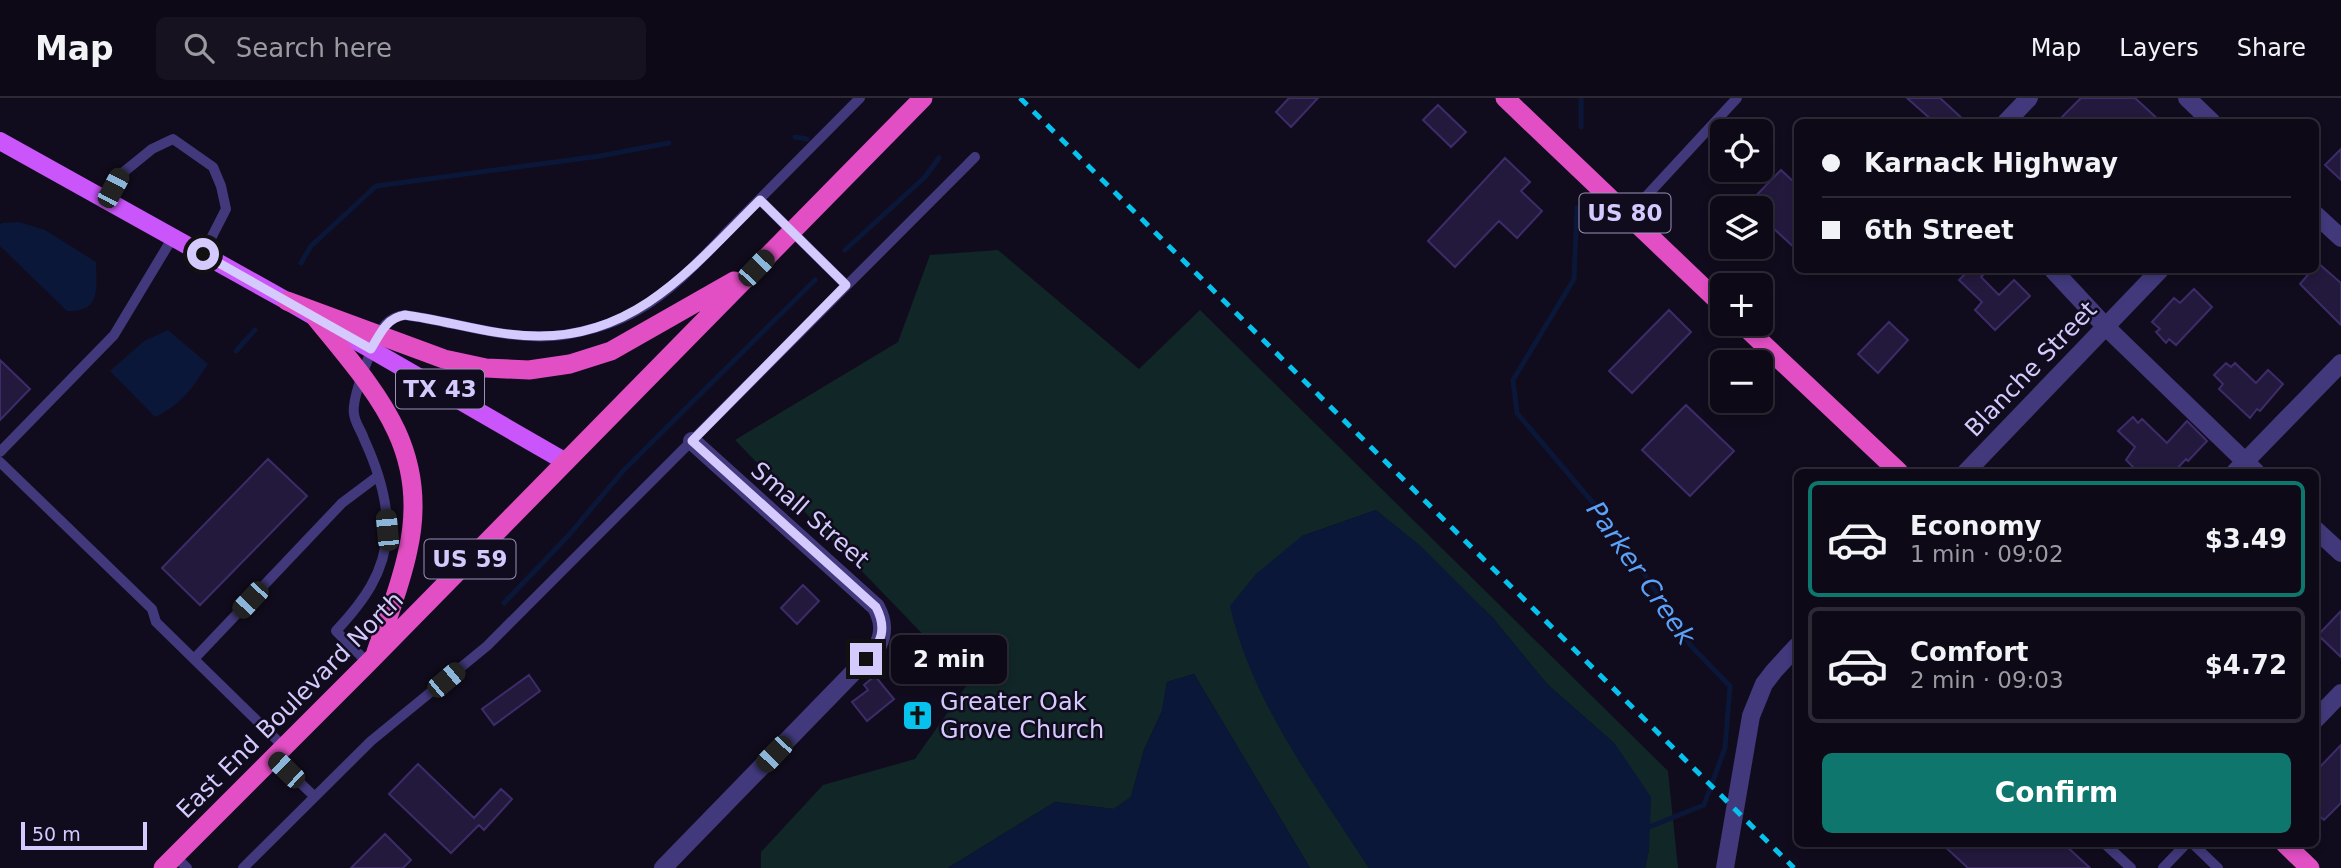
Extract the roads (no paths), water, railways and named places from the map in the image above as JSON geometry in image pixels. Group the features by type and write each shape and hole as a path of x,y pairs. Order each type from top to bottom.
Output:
{"highway":[{"name":"East End Boulevard North","path":"175,864 278,752 923,98"},
{"name":"US 80","path":"1505,98 1710,294"},
{"path":"287,301 375,342 486,368 508,370 570,364 611,351 756,268"},
{"path":"315,317 387,410 409,461 413,493 409,549 371,660"},
{"path":"1755,336 1896,469"},
{"path":"2288,847 2310,868"}],"main road":[{"name":"TX 43","path":"0,141 315,317 375,342 566,462"}],"street":[{"path":"2009,119 2029,98"},
{"path":"2187,98 2209,119"},
{"path":"2319,218 2341,239"},
{"path":"2056,273 2245,469 2341,363"},
{"name":"Blanche Street","path":"1969,469 2157,273"},
{"name":"Small Street","path":"663,868 877,648 883,634 882,618 876,607 692,441"},
{"path":"2319,533 2341,553"},
{"path":"1725,868 1751,716 1764,684 1794,649"},
{"path":"2319,716 2341,693"}],"lane":[{"path":"371,660 336,631 355,611 374,582 385,550 385,508 378,476 353,411 375,342 392,319 405,315 509,334 538,336 562,335 613,322 635,312 668,289 860,98"},
{"path":"1628,216 1737,98"},
{"path":"106,200 120,175 152,149 173,139 212,167 221,186 226,209 203,254"},
{"path":"243,868 371,741 487,646 975,157"},
{"path":"760,200 846,285"},
{"path":"0,452 114,335 173,237"},
{"path":"0,462 152,609 156,622 194,659 314,796"},
{"path":"194,659 342,503 378,476"},
{"path":"2108,847 2130,868"},
{"path":"2163,868 2183,847"},
{"path":"2196,847 2218,868"}],"water":[{"path":"19,222 45,230 96,262 96,289 92,303 78,310 67,311 0,246 0,225"},
{"path":"168,330 208,364 186,395 155,417 110,371 144,341"},
{"path":"1376,510 1422,547 1492,617 1547,684 1615,744 1651,797 1649,849 1645,868 1369,868 1308,775 1270,710 1240,642 1230,606 1256,574 1302,536"},
{"path":"1194,674 1310,868 948,868 1055,802 1114,809 1131,797 1144,750 1162,711 1167,682"}],"waterway":[{"name":"Parker Creek","path":"1581,98 1581,127"},
{"path":"795,137 807,139"},
{"path":"301,263 311,246 376,186 600,156 669,143"},
{"path":"845,250 925,177 939,158"},
{"name":"Parker Creek","path":"1577,208 1574,279 1513,380 1517,413 1616,530 1691,646 1730,686 1725,748 1704,805 1644,829"},
{"path":"504,603 569,535 623,471 815,280"},
{"path":"236,351 255,330"}],"railway":[{"path":"1020,98 1794,868"}],"place":[{"name":"Greater Oak Grove Church","path":"917,716"}]}
